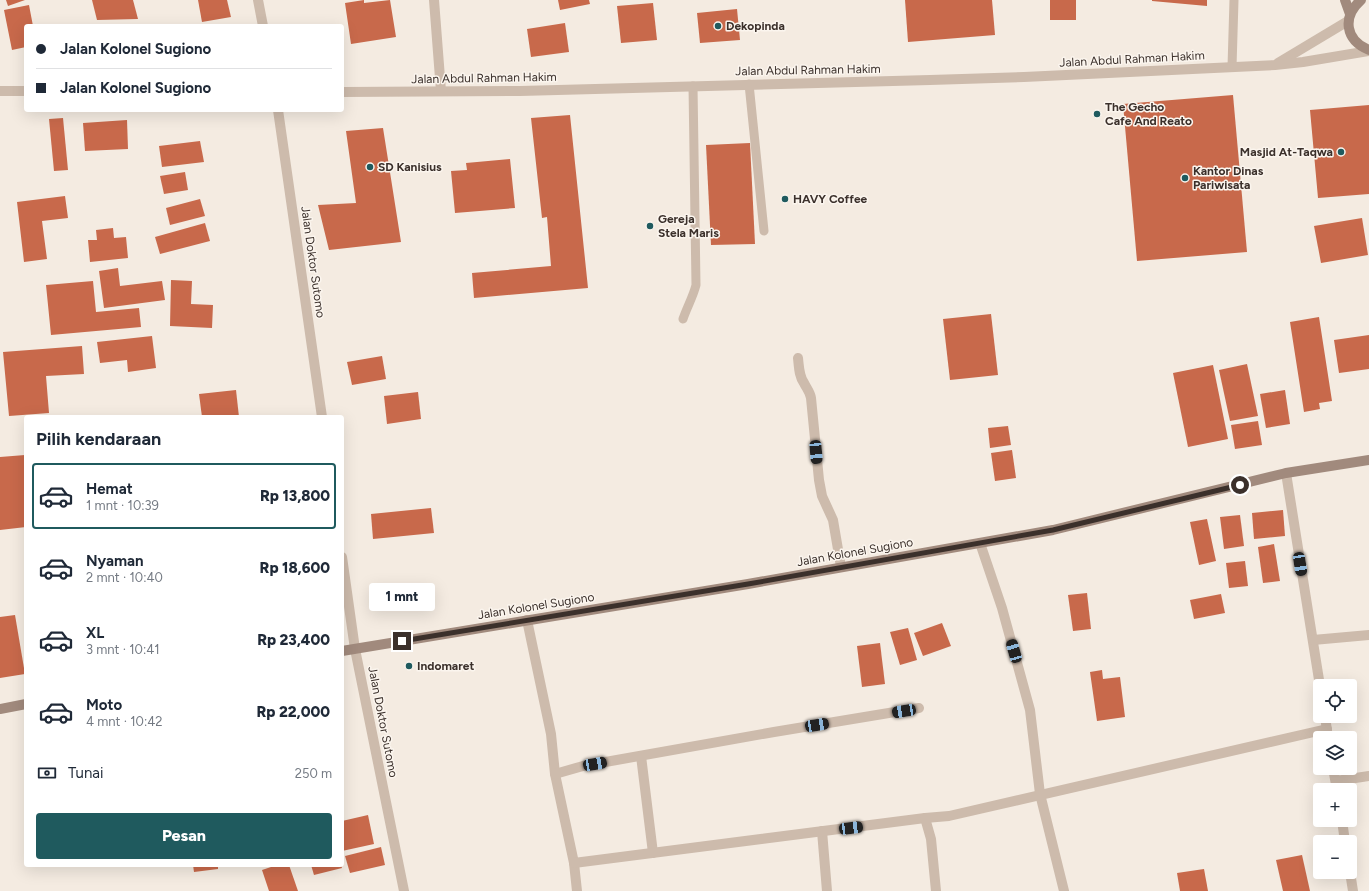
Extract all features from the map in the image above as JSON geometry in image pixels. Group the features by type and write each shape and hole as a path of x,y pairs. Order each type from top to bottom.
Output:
{"main road":[{"path":"1345,0 1349,17 1349,29 1352,36 1356,43 1369,51"},
{"path":"1349,17 1354,6 1361,0"},
{"name":"Jalan Kolonel Sugiono","path":"344,651 1053,530 1286,473 1369,460"},
{"path":"0,709 24,704"}],"street":[{"path":"258,0 263,24"},
{"path":"434,0 441,91"},
{"path":"1275,65 1349,17"},
{"name":"Jalan Abdul Rahman Hakim","path":"344,92 520,91 1024,77 1275,65 1369,51"},
{"path":"0,91 24,91"},
{"name":"Jalan Doktor Sutomo","path":"278,112 322,415"},
{"path":"798,358 799,372 803,382 810,391 819,480 822,496 833,520 841,567"},
{"path":"1286,473 1319,679"},
{"path":"980,543 1002,608 1030,710 1040,794 1064,891"},
{"name":"Jalan Doktor Sutomo","path":"344,571 355,649 404,891"},
{"path":"527,620 551,734 555,774 574,863 577,891"},
{"path":"1313,640 1369,635"},
{"path":"555,774 583,766 919,708"},
{"path":"574,863 949,816 1040,794 1313,737"},
{"path":"641,756 653,853"},
{"path":"1343,783 1369,776"},
{"path":"925,818 931,839 936,891"},
{"path":"822,831 827,891"},
{"path":"1351,879 1353,891"}],"lane":[{"path":"1232,67 1234,0"},
{"path":"749,84 764,231"},
{"path":"683,319 686,308 692,299 696,285 693,86"}],"building":[{"path":"6,0 25,0 8,6"},
{"path":"92,0 133,0 138,19 97,20"},
{"path":"198,0 227,0 231,17 202,22"},
{"path":"364,0 364,3 390,0 396,37 351,44 345,3"},
{"path":"558,0 589,0 590,4 560,10"},
{"path":"905,0 992,0 995,35 908,42"},
{"path":"1050,0 1076,0 1076,20 1050,20"},
{"path":"1207,0 1207,6 1152,1"},
{"path":"653,3 657,40 621,43 617,6"},
{"path":"29,5 33,24 24,24 24,47 12,50 4,10"},
{"name":"Dekopinda","path":"737,9 740,40 700,43 697,13"},
{"path":"565,23 569,52 531,57 527,29"},
{"name":"Kantor Dinas Pariwisata","path":"1233,95 1247,252 1137,261 1123,104"},
{"name":"Masjid At-Taqwa","path":"1369,105 1369,194 1318,198 1310,110"},
{"path":"570,115 588,288 474,298 472,273 551,266 547,217 542,218 531,118"},
{"path":"63,118 68,170 54,171 49,119"},
{"path":"127,120 128,149 85,151 83,123"},
{"name":"SD Kanisius","path":"383,128 401,242 329,250 318,205 356,203 346,131"},
{"path":"200,141 204,162 162,167 159,146"},
{"path":"750,143 755,244 711,245 706,145"},
{"path":"510,159 515,208 455,213 451,171 467,170 466,163"},
{"path":"185,172 188,190 164,194 160,176"},
{"path":"65,196 68,218 42,221 47,259 24,262 17,202"},
{"path":"200,199 205,216 170,225 166,208"},
{"path":"1362,218 1368,255 1321,263 1314,226"},
{"path":"205,223 210,241 160,254 155,237"},
{"path":"113,228 114,238 126,237 128,258 90,262 88,240 97,240 96,230"},
{"path":"118,268 120,286 162,281 165,300 104,308 99,271"},
{"path":"171,280 192,281 191,304 213,305 212,328 170,326"},
{"path":"93,281 96,312 139,308 141,327 51,335 46,285"},
{"path":"991,314 998,375 950,380 943,319"},
{"path":"1319,317 1332,401 1319,403 1320,409 1304,412 1290,322"},
{"path":"1369,335 1369,369 1339,373 1334,340"},
{"path":"152,336 156,368 128,372 127,360 100,363 97,342"},
{"path":"82,346 84,374 46,376 49,413 9,416 3,352"},
{"path":"382,356 386,379 352,385 347,362"},
{"path":"1247,364 1258,416 1230,421 1219,370"},
{"path":"1213,365 1228,439 1188,447 1173,373"},
{"path":"236,390 239,415 202,415 199,394"},
{"path":"1285,390 1290,424 1266,428 1260,394"},
{"path":"418,392 421,419 387,424 384,396"},
{"path":"1258,421 1262,445 1235,449 1231,425"},
{"path":"1008,426 1011,445 990,448 988,428"},
{"path":"1012,450 1016,478 995,481 991,453"},
{"path":"24,455 24,527 0,530 0,457"},
{"path":"431,508 434,533 373,539 371,514"},
{"path":"1283,510 1285,536 1254,539 1252,513"},
{"path":"1240,515 1244,546 1224,549 1220,517"},
{"path":"1207,519 1216,561 1199,565 1190,522"},
{"path":"1274,544 1280,581 1263,583 1258,547"},
{"path":"1245,561 1248,586 1229,588 1226,563"},
{"path":"1087,593 1091,629 1073,631 1068,595"},
{"path":"1221,594 1225,613 1194,619 1190,600"},
{"path":"15,615 24,674 0,678 0,617"},
{"path":"942,623 951,646 923,656 914,633"},
{"path":"908,628 917,660 900,665 890,632"},
{"path":"880,643 885,684 862,687 857,646"},
{"path":"1102,670 1103,679 1120,677 1125,717 1097,721 1090,672"},
{"path":"368,815 374,844 344,851 344,821"},
{"path":"381,847 385,865 350,873 345,856"},
{"path":"1302,855 1310,891 1283,891 1276,860"},
{"path":"193,867 218,867 218,869 194,872"},
{"path":"271,867 290,867 298,891 269,891 262,870"},
{"path":"312,867 342,868 314,875"},
{"path":"1204,869 1208,891 1180,891 1177,873"}],"place":[{"name":"Dekopinda","path":"718,26"},
{"name":"The Gecho Cafe And Reato","path":"1097,114"},
{"name":"Masjid At-Taqwa","path":"1341,152"},
{"name":"SD Kanisius","path":"370,167"},
{"name":"Kantor Dinas Pariwisata","path":"1185,178"},
{"name":"HAVY Coffee","path":"785,199"},
{"name":"Gereja Stela Maris","path":"650,226"},
{"name":"Indomaret","path":"409,666"}],"route":[{"path":"402,641 748,584 1053,530 1240,485"}]}
